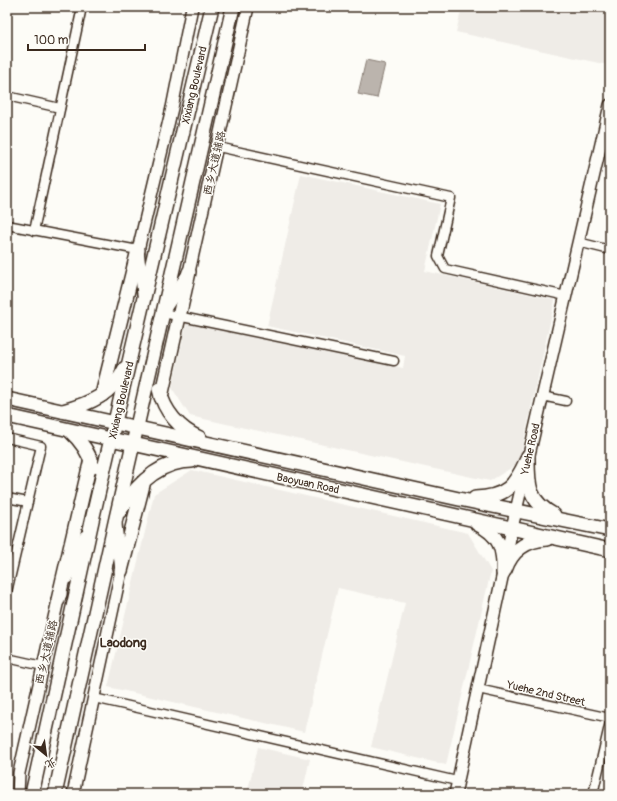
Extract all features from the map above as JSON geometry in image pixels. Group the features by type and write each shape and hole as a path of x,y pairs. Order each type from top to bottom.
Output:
{"main road":[{"name":"Xixiang Boulevard","path":"32,794 93,516 212,7"},
{"name":"Xixiang Boulevard","path":"55,794 116,518 234,7"},
{"path":"102,395 138,250"},
{"path":"161,397 189,272"},
{"path":"61,411 92,402 102,395 117,381 124,370 132,351"},
{"path":"154,352 155,371 161,397 172,417 182,427 195,436 216,446"},
{"name":"Baoyuan Road","path":"7,399 459,499 610,530"},
{"path":"36,423 43,422 46,417 46,412 40,406"},
{"name":"Baoyuan Road","path":"7,416 610,550"},
{"path":"70,431 82,444 91,459 94,480 93,516"},
{"path":"459,499 490,496 508,489 515,483 528,456"},
{"path":"528,456 528,476 533,497 539,505 546,510 575,522"},
{"path":"58,600 91,459"},
{"path":"116,518 124,505 153,472 178,462 190,460 214,462"},
{"path":"121,570 144,482"},
{"path":"449,514 476,524 488,530 494,536 502,551 503,573"},
{"path":"503,573 512,555 525,544 545,539 562,539"}],"street":[{"path":"34,231 82,7"},
{"path":"144,299 138,250 172,108 192,7"},
{"name":"西乡大道辅路","path":"163,313 189,272 248,7"},
{"path":"7,96 60,108"},
{"name":"Yuehe Road","path":"454,794 528,456 610,105"},
{"path":"218,147 451,198 438,256 445,269 566,296"},
{"path":"7,225 138,250"},
{"path":"578,242 610,250"},
{"path":"163,313 394,361"},
{"path":"542,396 566,401"},
{"path":"7,438 41,446 28,502 11,556 7,592"},
{"path":"7,498 28,502"},
{"name":"西乡大道辅路","path":"18,794 19,773 58,600 93,516"},
{"path":"73,794 121,570 116,518"},
{"path":"7,658 43,666"},
{"name":"Yuehe 2nd Street","path":"478,689 610,718"},
{"path":"94,698 458,781"},
{"path":"593,794 610,722"}],"shaded area":[{"path":"462,7 610,7 610,53 608,65 456,32"},
{"path":"366,60 385,64 377,98 358,94"},
{"path":"301,174 440,204 425,271 555,300 519,463 490,481 190,416 172,388 187,321 403,368 405,356 267,326"},
{"path":"192,470 468,533 491,571 446,765 371,747 405,603 338,588 304,732 108,687 154,494"},
{"path":"258,747 310,759 302,794 247,794"}],"district":[{"name":"Laodong","path":"123,642"}]}
